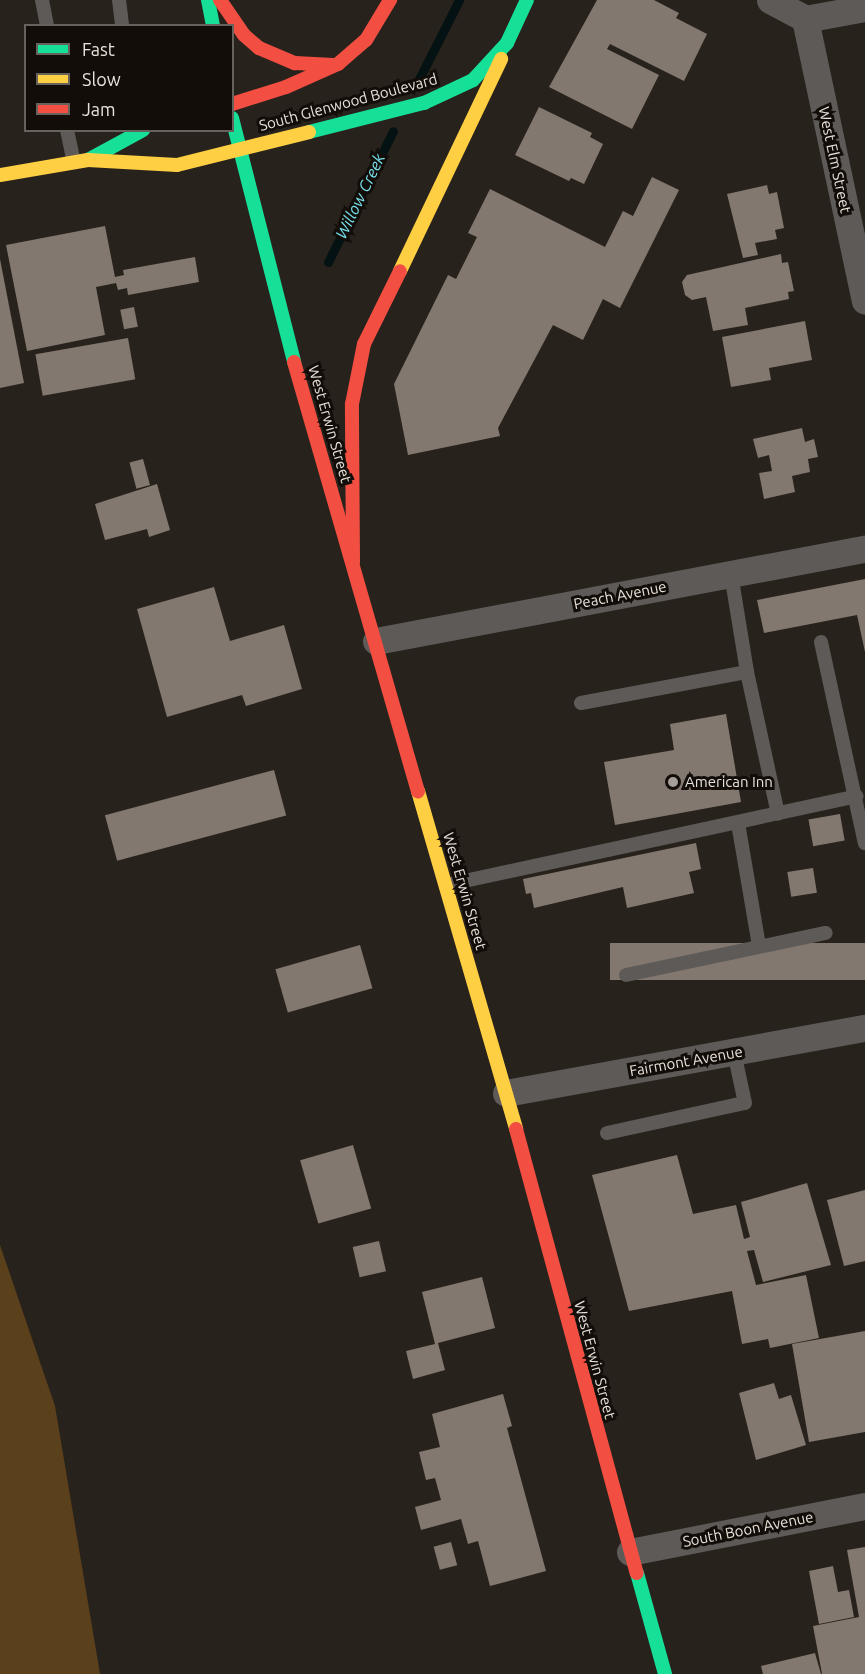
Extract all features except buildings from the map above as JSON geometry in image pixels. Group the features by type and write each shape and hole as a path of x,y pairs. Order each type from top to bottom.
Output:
{"main road":[{"path":"208,0 213,24"},
{"path":"220,0 236,26 259,48 295,63 338,64"},
{"name":"South Glenwood Boulevard","path":"234,103 286,87 338,64 366,40 390,0"},
{"name":"South Glenwood Boulevard","path":"81,161 177,165 392,111 449,93 473,80 507,43 528,0"},
{"path":"353,562 352,404 364,344 481,107 507,43"},
{"name":"West Erwin Street","path":"234,127 292,354 506,1093 664,1674"},
{"path":"0,176 81,161 139,132"}],"street":[{"path":"770,0 805,19 865,8"},
{"name":"West Elm Street","path":"805,19 865,301"},
{"name":"Peach Avenue","path":"376,641 865,549"},
{"name":"Fairmont Avenue","path":"506,1093 865,1028"},
{"name":"South Boon Avenue","path":"630,1552 865,1506"}],"lane":[{"path":"42,0 47,24"},
{"path":"118,0 122,24"},
{"path":"69,132 81,161"},
{"path":"731,574 747,672 778,814"},
{"path":"821,642 865,843"},
{"path":"581,703 747,672"},
{"path":"446,885 856,796"},
{"path":"738,823 759,946"},
{"path":"626,975 826,933"},
{"path":"607,1133 745,1103 734,1052"}],"shaded area":[{"path":"0,1245 55,1406 100,1674 0,1674"}],"waterway":[{"name":"Willow Creek","path":"419,79 459,0"},
{"name":"Willow Creek","path":"328,262 393,131"}],"traffic: fast":[{"path":"208,0 213,24"},
{"path":"309,132 424,103 473,80 507,43 527,0"},
{"path":"234,126 294,362"},
{"path":"88,160 139,132"},
{"path":"637,1573 665,1674"}],"traffic: slow":[{"path":"400,271 501,59"},
{"path":"0,175 88,160 177,165 309,132"},
{"path":"418,791 516,1129"}],"traffic: jam":[{"path":"220,0 244,35 259,48 295,63 333,65"},
{"path":"234,103 286,87 338,64 366,40 390,0"},
{"path":"353,562 352,404 364,344 400,271"},
{"path":"294,362 418,791"},
{"path":"516,1129 637,1573"}],"place":[{"name":"American Inn","path":"673,782"}]}
